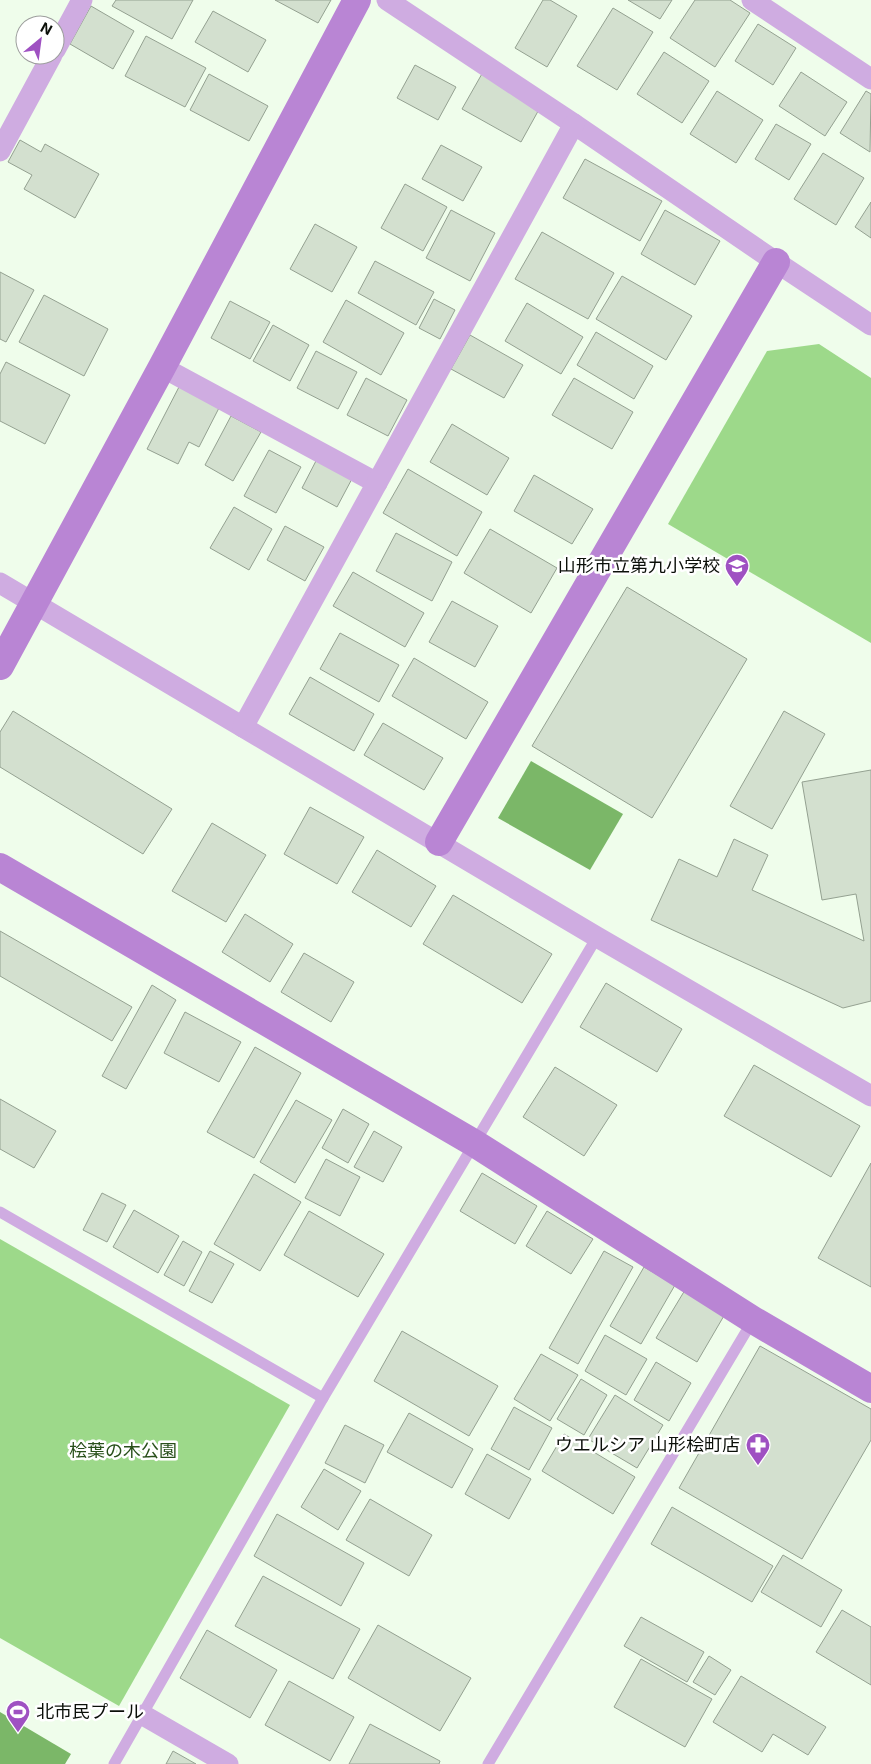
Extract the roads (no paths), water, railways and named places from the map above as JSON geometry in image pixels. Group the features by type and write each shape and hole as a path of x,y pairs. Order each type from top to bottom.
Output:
{"street":[{"path":"65,31 82,0"},
{"path":"0,666 358,0"},
{"path":"386,0 574,124 871,325"},
{"path":"752,0 871,79"},
{"path":"0,151 47,65"},
{"path":"243,727 574,124"},
{"path":"439,842 776,262"},
{"path":"162,367 378,483"},
{"path":"0,583 597,937 871,1096"},
{"path":"0,867 474,1143 753,1320 871,1389"},
{"path":"143,1715 228,1764"}],"lane":[{"path":"114,1764 323,1398 597,937"},
{"path":"0,1212 323,1398"},
{"path":"488,1764 753,1320"}],"place":[{"name":"山形市立第九小学校","path":"737,587"},
{"name":"ウエルシア 山形桧町店","path":"758,1466"},
{"name":"北市民プール","path":"18,1733"}],"park label":[{"name":"桧葉の木公園","path":"123,1451"}]}
